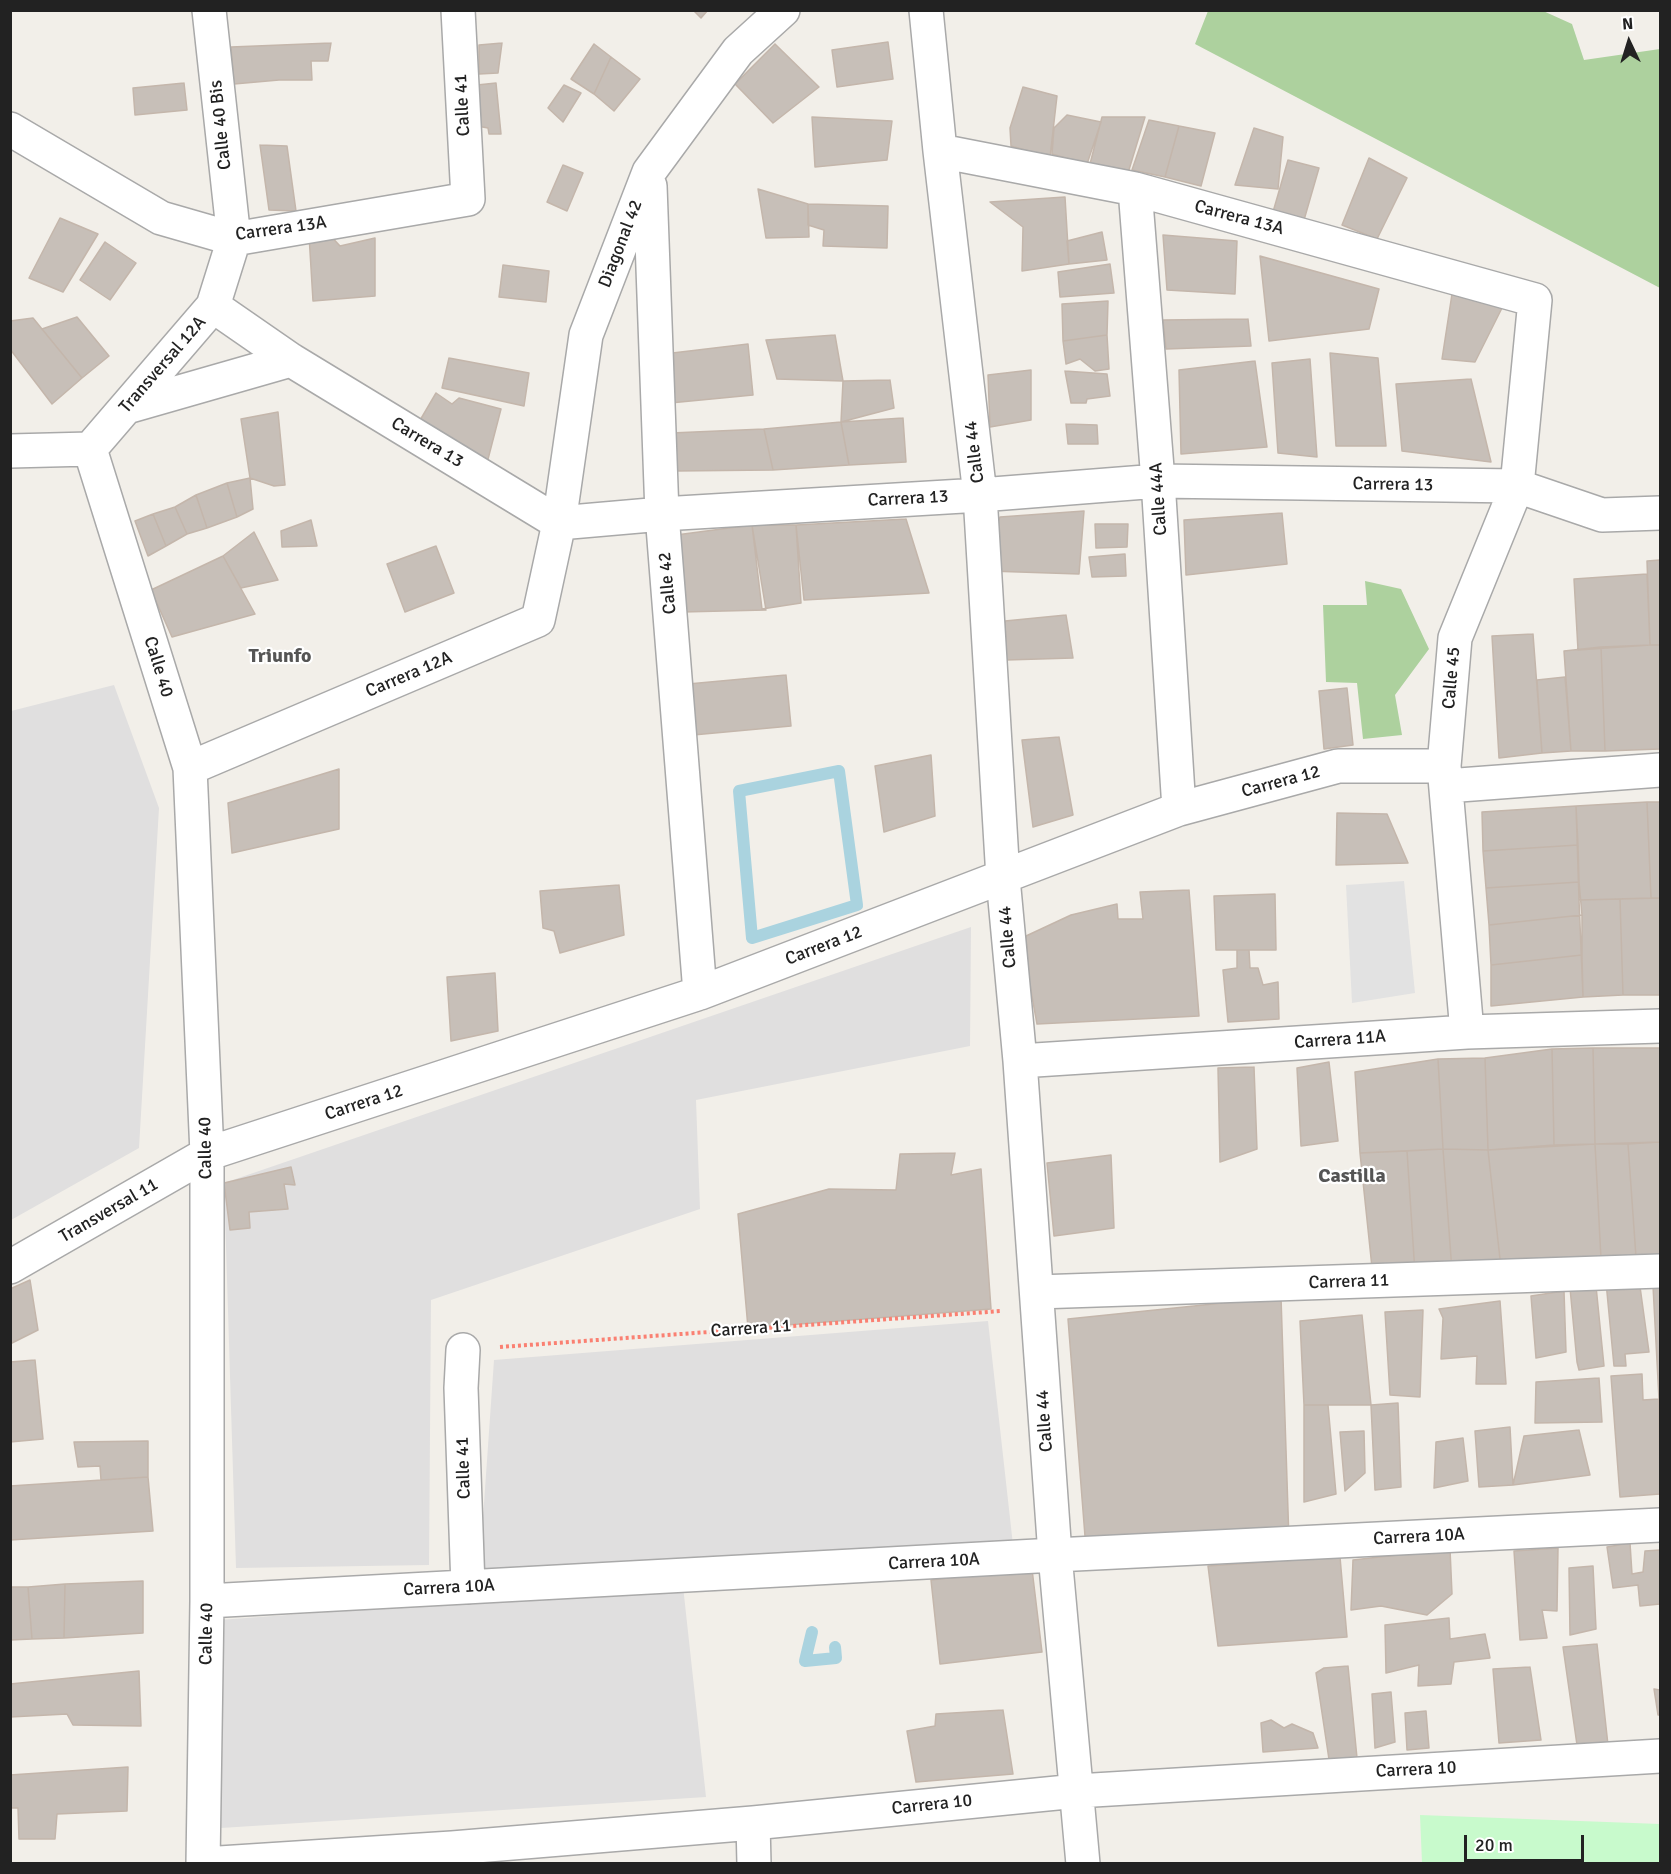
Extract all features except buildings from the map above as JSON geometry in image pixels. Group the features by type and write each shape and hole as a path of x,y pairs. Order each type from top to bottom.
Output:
{"street":[{"name":"Calle 40 Bis","path":"209,10 234,239"},
{"name":"Calle 41","path":"458,10 468,199"},
{"name":"Diagonal 42","path":"559,523 586,335 650,172 738,51 783,10"},
{"name":"Calle 44","path":"926,10 980,495 1003,878 1020,1061 1055,1555 1083,1863"},
{"name":"Carrera 13A","path":"10,129 160,218 234,239 468,199"},
{"name":"Carrera 13A","path":"940,151 1135,189 1534,300"},
{"name":"Calle 42","path":"650,172 662,514 700,993"},
{"name":"Calle 44A","path":"1135,189 1158,481 1179,809"},
{"name":"Transversal 12A","path":"90,448 213,306 234,239"},
{"name":"Calle 45","path":"1467,1032 1445,776 1455,638 1517,486 1534,300"},
{"name":"Carrera 13","path":"213,306 291,360 559,523 1158,481 1517,486 1602,515 1660,513"},
{"path":"127,407 291,360"},
{"path":"10,451 90,448"},
{"name":"Calle 40","path":"90,448 190,768 207,1154 207,1601 203,1863"},
{"name":"Carrera 12A","path":"190,768 538,620 559,523"},
{"name":"Carrera 12","path":"207,1154 700,993 1179,809 1338,766 1445,776 1660,770"},
{"name":"Carrera 11A","path":"1020,1061 1467,1032 1660,1026"},
{"name":"Transversal 11","path":"10,1267 207,1154"},
{"name":"Carrera 11","path":"1037,1301 1660,1271"},
{"name":"Calle 41","path":"464,1350 461,1388 468,1587"},
{"name":"Carrera 10A","path":"207,1601 1660,1525"},
{"name":"Carrera 10","path":"203,1863 452,1856 1077,1791 1660,1756"},
{"path":"753,1823 754,1863"}],"path":[{"name":"Carrera 11","path":"464,1350 1037,1301"}],"shaded area":[{"path":"114,685 159,808 139,1148 11,1220 11,711"},
{"path":"1404,881 1415,993 1352,1003 1346,885"},
{"path":"971,927 970,1046 696,1100 700,1209 431,1300 429,1565 236,1568 224,1183"},
{"path":"988,1321 1013,1545 479,1575 494,1360"},
{"path":"683,1586 706,1797 221,1828 219,1620"}],"green space":[{"path":"1541,10 1572,24 1584,60 1660,49 1660,288 1195,44 1208,11"},
{"path":"1365,581 1401,589 1429,649 1395,695 1402,735 1363,739 1357,683 1326,682 1323,605 1367,605"},
{"path":"1420,1815 1660,1824 1660,1863 1422,1863"}],"waterway":[{"path":"839,771 857,905 752,938 739,791 839,771"},
{"path":"812,1632 805,1661 836,1658 835,1647"}],"district":[{"name":"Triunfo","path":"280,657"},
{"name":"Castilla","path":"1352,1177"}]}
